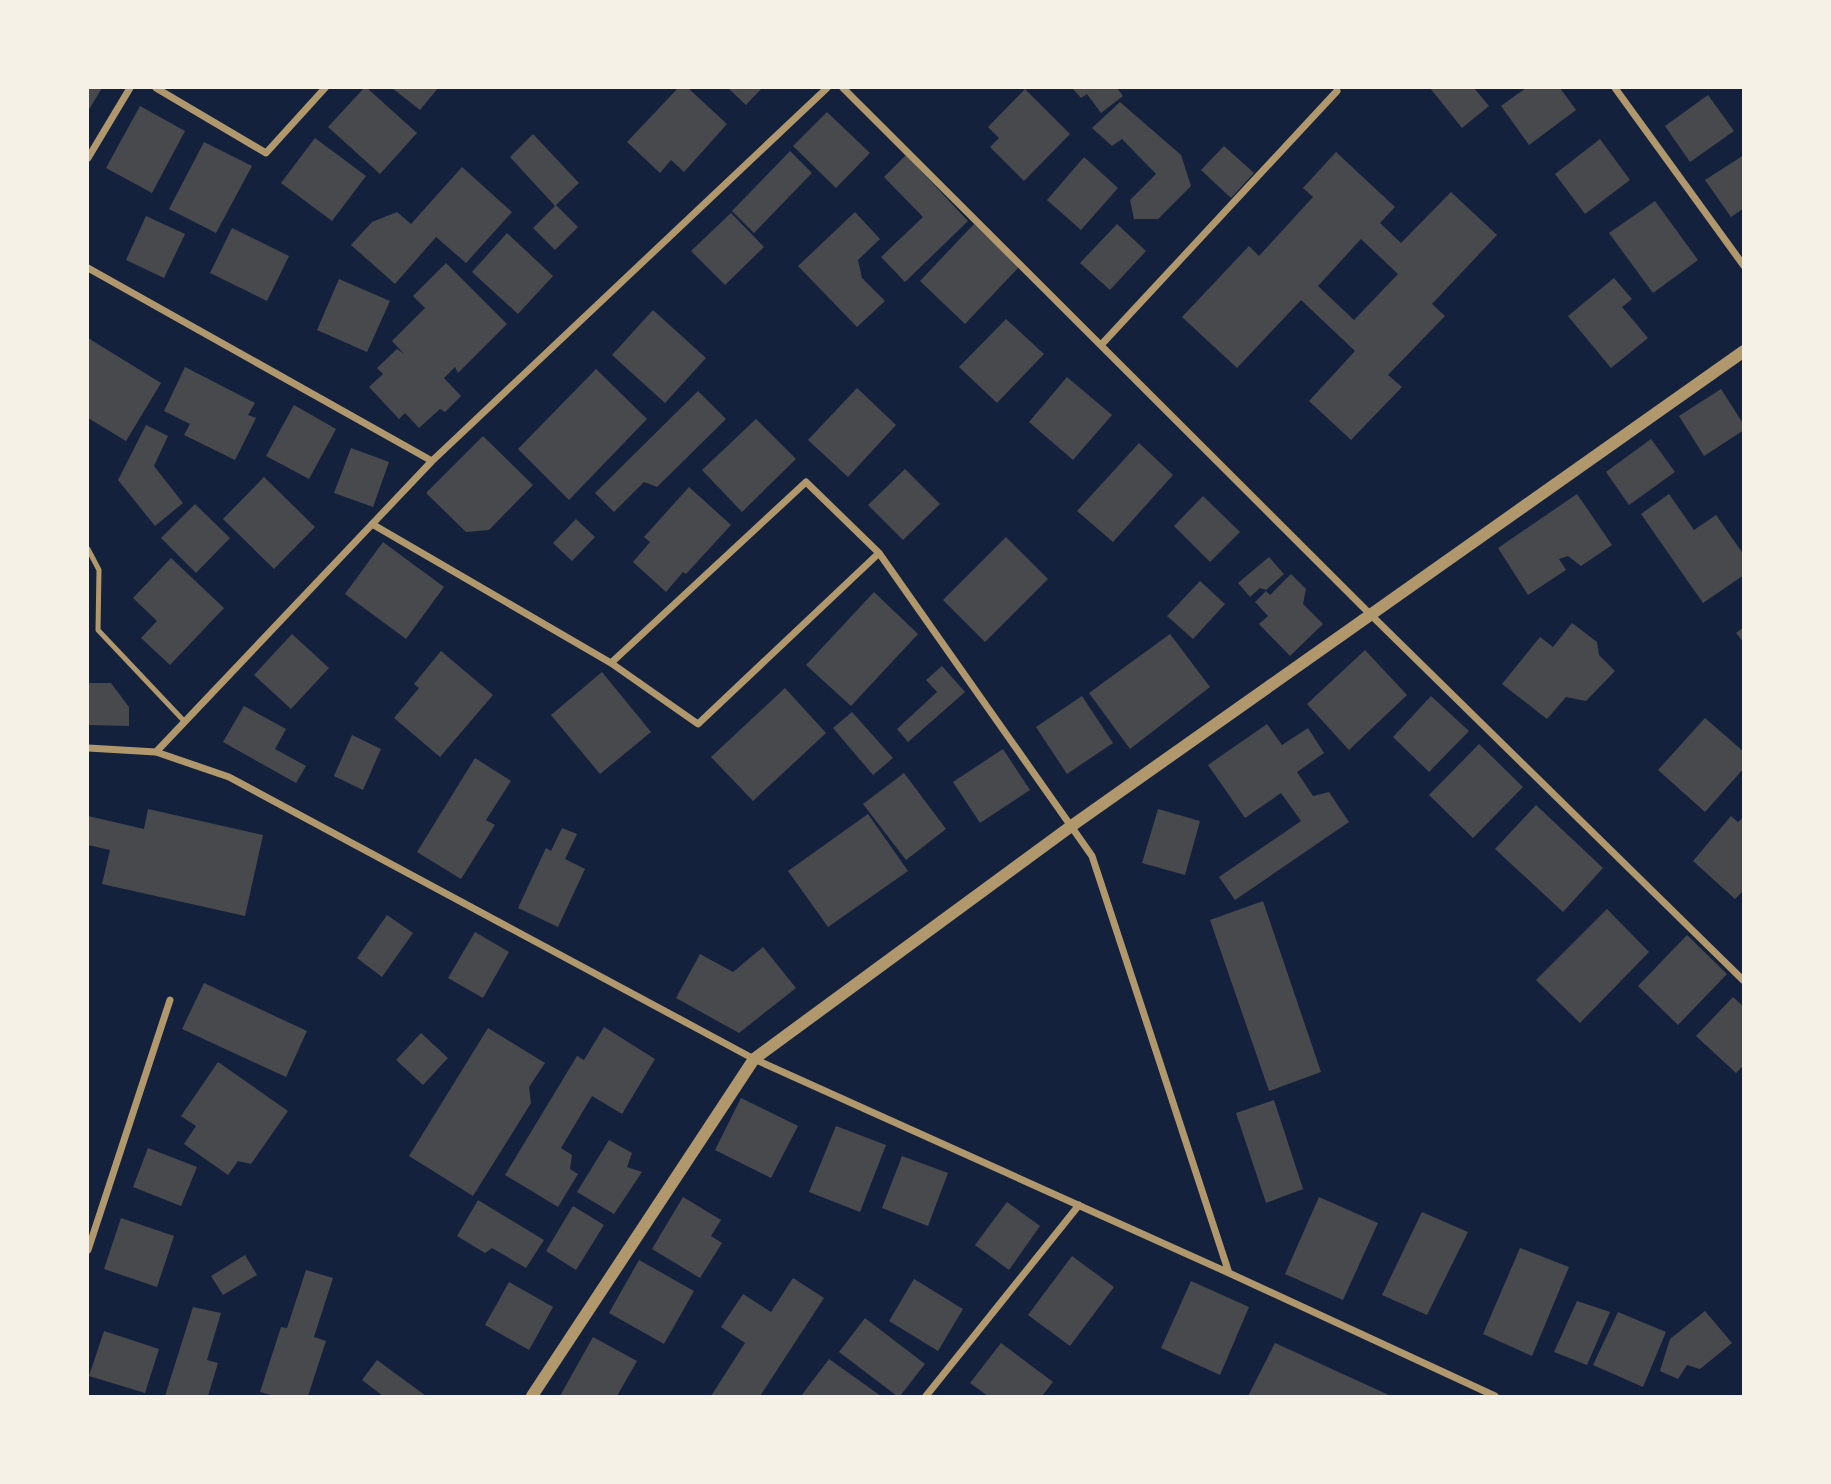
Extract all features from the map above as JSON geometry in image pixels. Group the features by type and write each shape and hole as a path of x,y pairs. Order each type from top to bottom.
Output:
{"street":[{"path":"88,158 130,88"},
{"path":"156,88 266,153 325,88"},
{"path":"156,752 432,461 827,88"},
{"path":"843,88 1371,615 1744,981"},
{"path":"1615,88 1744,266"},
{"path":"1101,345 1337,91"},
{"path":"88,268 432,461"},
{"path":"532,1396 754,1059 1070,827 1744,351"},
{"path":"611,663 806,481 878,553 1093,856 1229,1273"},
{"path":"372,524 611,663 698,724 878,553"},
{"path":"88,748 156,752 229,777 754,1059 1229,1273 1494,1396"},
{"path":"88,1250 170,1000"},
{"path":"926,1396 1079,1205"}],"lane":[{"path":"88,549 99,570 98,630 185,722"}],"building":[{"path":"88,88 102,88 88,111"},
{"path":"364,88 417,133 380,174 328,127"},
{"path":"392,88 438,88 420,110"},
{"path":"678,88 688,88 727,124 684,172 671,160 660,173 627,142"},
{"path":"728,88 762,88 746,105"},
{"path":"1072,88 1117,88 1123,96 1101,113 1087,94 1081,98"},
{"path":"1430,88 1474,88 1489,106 1462,128"},
{"path":"1526,88 1560,88 1576,110 1529,145 1501,106"},
{"path":"1025,89 1070,134 1024,181 990,147 999,138 988,127"},
{"path":"1708,95 1734,131 1690,162 1665,126"},
{"path":"1120,102 1181,155 1191,186 1158,219 1134,219 1130,200 1156,174 1122,139 1112,146 1092,128"},
{"path":"140,106 185,131 152,193 106,168"},
{"path":"827,112 870,153 836,188 793,146"},
{"path":"533,134 579,183 556,205 578,227 555,250 533,228 555,206 510,157"},
{"path":"315,138 366,176 332,221 281,183"},
{"path":"1600,139 1630,180 1585,214 1555,174"},
{"path":"204,142 252,166 216,233 169,209"},
{"path":"1224,146 1254,173 1231,198 1201,170"},
{"path":"790,151 812,173 754,233 732,211"},
{"path":"1336,152 1395,207 1380,223 1401,243 1451,192 1497,235 1432,304 1445,316 1388,375 1402,387 1351,440 1309,401 1355,351 1301,300 1237,368 1182,317 1249,246 1259,256 1313,197 1303,188","holes":["1361,239 1398,274 1354,320 1318,286"]},
{"path":"906,155 968,221 905,282 881,257 923,217 884,177"},
{"path":"1744,155 1744,208 1731,217 1705,180"},
{"path":"1084,157 1118,188 1081,230 1047,200"},
{"path":"462,167 512,212 466,263 436,237 395,284 351,245 372,222 397,212 411,224"},
{"path":"1655,201 1698,260 1653,293 1609,233"},
{"path":"855,212 880,239 858,260 862,278 885,301 857,327 798,266"},
{"path":"731,213 764,247 725,285 691,251"},
{"path":"146,216 185,234 164,278 126,260"},
{"path":"974,224 1019,267 965,324 920,281"},
{"path":"1117,224 1146,251 1110,290 1080,263"},
{"path":"232,228 289,256 267,301 210,273"},
{"path":"507,233 553,276 518,314 472,272"},
{"path":"446,263 507,324 458,373 455,367 444,378 461,396 445,412 440,409 419,428 405,413 399,419 369,387 383,374 377,368 397,349 404,354 392,341 425,308 413,296"},
{"path":"1614,278 1632,299 1622,307 1648,338 1611,368 1568,316"},
{"path":"339,279 390,301 367,352 317,330"},
{"path":"653,310 706,358 665,403 612,355"},
{"path":"1006,319 1044,354 997,403 959,367"},
{"path":"88,338 161,383 126,441 88,418"},
{"path":"185,367 255,403 248,415 256,418 235,460 184,435 190,424 164,411"},
{"path":"596,369 647,419 569,500 518,449"},
{"path":"1067,377 1112,415 1073,460 1029,422"},
{"path":"857,388 896,425 848,477 808,440"},
{"path":"1721,389 1744,425 1744,430 1704,456 1679,416"},
{"path":"698,391 726,419 657,487 644,482 614,512 595,493"},
{"path":"294,405 336,429 309,479 266,456"},
{"path":"756,419 796,459 742,512 702,470"},
{"path":"146,425 168,436 154,466 183,503 155,526 118,480"},
{"path":"483,436 533,485 489,530 466,532 426,493"},
{"path":"1651,439 1675,472 1629,505 1606,472"},
{"path":"1139,443 1173,475 1113,542 1077,511"},
{"path":"351,448 389,462 373,507 334,493"},
{"path":"905,469 940,504 903,540 868,505"},
{"path":"264,477 315,527 274,569 223,519"},
{"path":"689,487 731,525 666,592 633,562 650,542 644,537"},
{"path":"1577,494 1612,545 1581,566 1568,556 1559,559 1566,570 1528,595 1498,548"},
{"path":"1669,494 1694,530 1716,515 1744,555 1744,575 1703,603 1641,514"},
{"path":"1203,496 1240,532 1210,562 1174,526"},
{"path":"195,504 230,538 196,573 161,538"},
{"path":"576,519 595,537 572,561 553,543"},
{"path":"1006,537 1048,579 985,642 943,600"},
{"path":"383,542 444,587 406,639 345,594"},
{"path":"1269,557 1284,574 1266,590 1260,588 1250,597 1238,583"},
{"path":"171,558 224,608 170,665 141,638 157,621 133,598"},
{"path":"1291,574 1306,589 1303,604 1323,624 1290,656 1259,624 1268,616 1255,602 1266,591 1270,595"},
{"path":"1200,581 1225,604 1193,639 1167,616"},
{"path":"874,592 918,634 851,706 806,665"},
{"path":"1572,623 1597,642 1599,655 1615,671 1586,701 1566,697 1547,719 1502,684 1540,637 1553,647"},
{"path":"1744,627 1744,643 1736,633"},
{"path":"292,634 329,668 291,709 254,675"},
{"path":"1170,634 1210,687 1130,749 1089,693"},
{"path":"1365,650 1407,695 1349,750 1307,704"},
{"path":"441,651 493,695 440,757 394,718 419,688 414,684"},
{"path":"942,666 965,692 908,742 897,729 937,692 926,680"},
{"path":"602,672 651,732 600,774 551,715"},
{"path":"88,683 111,683 129,707 129,726 88,725"},
{"path":"785,688 826,733 753,801 711,757"},
{"path":"1082,696 1113,743 1067,774 1036,727"},
{"path":"1431,696 1469,731 1429,772 1393,737"},
{"path":"244,706 286,729 275,749 306,766 296,783 223,742"},
{"path":"852,712 893,758 873,775 833,728"},
{"path":"1705,718 1744,752 1744,768 1705,812 1658,770"},
{"path":"1267,724 1282,745 1308,728 1324,753 1297,772 1313,796 1329,792 1349,822 1235,900 1219,877 1301,821 1281,793 1245,818 1208,765"},
{"path":"352,735 381,749 363,790 334,776"},
{"path":"1479,744 1523,787 1473,838 1429,795"},
{"path":"1003,749 1030,790 980,823 953,782"},
{"path":"475,758 511,781 486,820 495,825 461,879 417,852"},
{"path":"904,773 946,829 906,860 863,804"},
{"path":"1536,805 1603,868 1563,912 1495,849"},
{"path":"148,809 263,835 245,916 102,884 110,850 88,845 88,816 144,829"},
{"path":"1158,809 1200,821 1185,875 1142,863"},
{"path":"868,814 908,871 828,927 788,871"},
{"path":"1731,816 1738,822 1744,817 1744,890 1735,899 1693,861"},
{"path":"562,828 577,834 565,859 585,869 558,927 518,908 546,848 551,851"},
{"path":"1263,901 1321,1072 1269,1091 1210,920"},
{"path":"1607,909 1649,952 1580,1023 1536,980"},
{"path":"387,915 413,933 382,977 357,958"},
{"path":"475,932 509,952 483,998 448,978"},
{"path":"1687,935 1727,974 1678,1025 1638,986"},
{"path":"763,947 796,988 739,1033 676,998 700,954 733,972"},
{"path":"204,983 307,1031 286,1077 182,1029"},
{"path":"1733,997 1744,1007 1744,1065 1736,1073 1696,1036"},
{"path":"604,1027 655,1059 622,1114 592,1096 561,1148 572,1155 570,1169 578,1174 558,1207 505,1175 577,1056 584,1060"},
{"path":"488,1028 545,1063 529,1087 531,1103 473,1196 409,1156"},
{"path":"421,1033 448,1058 423,1085 396,1060"},
{"path":"218,1062 288,1111 251,1164 238,1161 228,1175 184,1144 196,1126 181,1116"},
{"path":"741,1098 798,1126 771,1178 715,1150"},
{"path":"1274,1100 1303,1189 1266,1203 1236,1113"},
{"path":"836,1126 886,1145 860,1212 809,1192"},
{"path":"609,1140 632,1153 627,1167 642,1172 614,1214 577,1192"},
{"path":"148,1148 197,1167 181,1206 133,1187"},
{"path":"902,1156 948,1173 928,1226 882,1208"},
{"path":"683,1197 721,1220 711,1236 722,1243 700,1278 652,1249"},
{"path":"1319,1197 1378,1223 1343,1300 1285,1274"},
{"path":"478,1200 544,1240 526,1268 492,1248 485,1253 457,1236"},
{"path":"1007,1202 1040,1226 1009,1270 975,1245"},
{"path":"573,1206 604,1225 576,1270 546,1251"},
{"path":"1422,1212 1468,1232 1427,1315 1382,1295"},
{"path":"121,1218 174,1236 157,1287 104,1269"},
{"path":"1520,1248 1569,1267 1532,1356 1483,1334"},
{"path":"245,1255 257,1275 223,1295 211,1276"},
{"path":"1072,1256 1114,1287 1070,1346 1028,1315"},
{"path":"639,1260 694,1291 664,1344 609,1313"},
{"path":"306,1270 333,1278 314,1337 326,1341 308,1396 274,1396 260,1392 281,1327 287,1328"},
{"path":"793,1278 824,1298 760,1396 711,1396 745,1343 721,1327 743,1294 771,1312"},
{"path":"914,1279 963,1309 938,1351 889,1321"},
{"path":"1191,1281 1249,1307 1220,1375 1161,1348"},
{"path":"509,1282 553,1307 529,1350 485,1325"},
{"path":"1577,1301 1610,1312 1587,1365 1554,1352"},
{"path":"193,1307 221,1313 207,1360 218,1363 208,1396 165,1396"},
{"path":"1705,1311 1732,1343 1700,1369 1687,1365 1678,1379 1660,1371 1670,1339"},
{"path":"1618,1312 1666,1332 1643,1387 1593,1365"},
{"path":"865,1318 925,1364 900,1396 839,1352"},
{"path":"104,1331 159,1349 145,1393 89,1376"},
{"path":"593,1337 637,1361 617,1396 560,1396"},
{"path":"1001,1343 1053,1382 1042,1396 988,1396 970,1383"},
{"path":"1275,1343 1391,1396 1248,1396"},
{"path":"829,1359 881,1396 801,1396"},
{"path":"377,1360 426,1396 383,1396 362,1380"}]}
